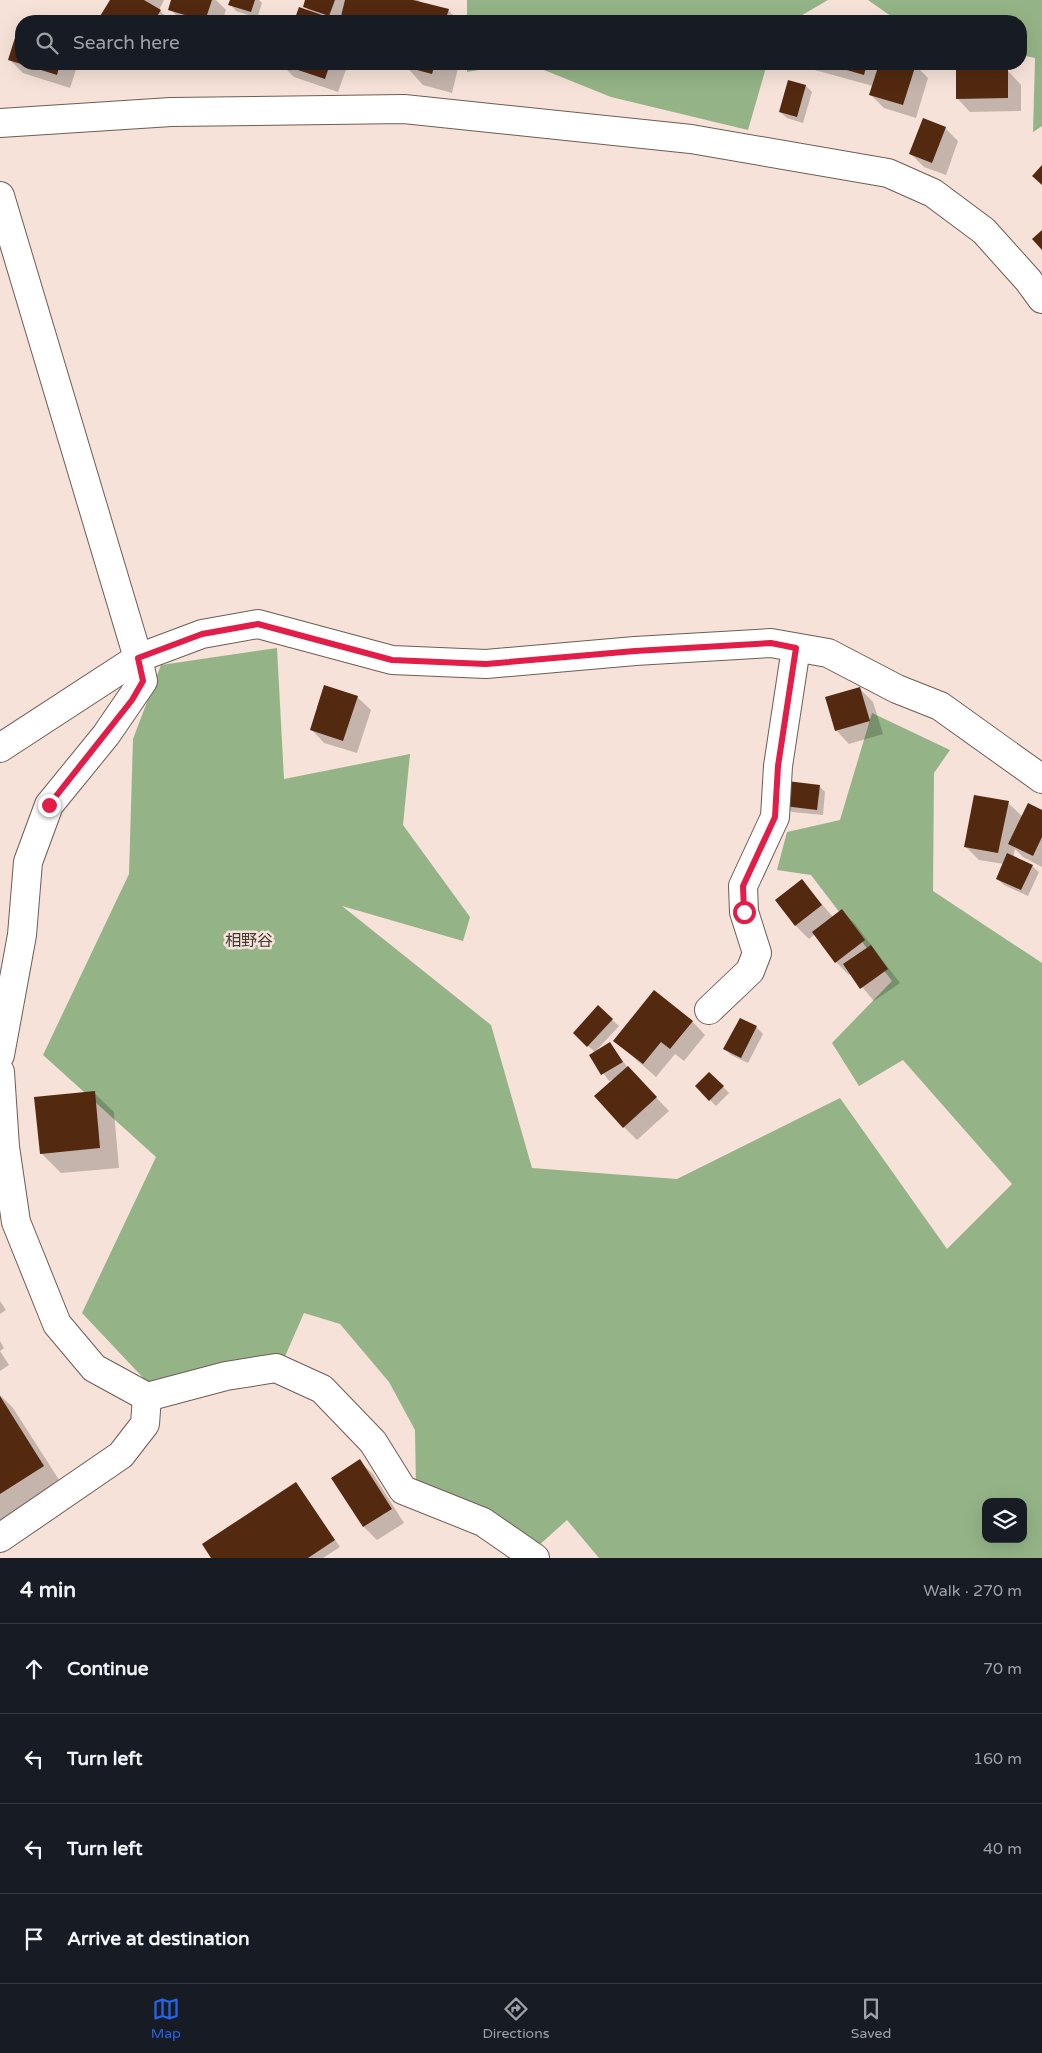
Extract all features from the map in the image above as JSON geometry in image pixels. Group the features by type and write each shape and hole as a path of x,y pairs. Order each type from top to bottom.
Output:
{"street":[{"path":"0,122 171,112 404,109 691,139 888,173 933,193 984,231 1028,280 1042,299"},
{"path":"0,196 138,658 143,681 106,735 49,805 28,862 22,935 0,1055"},
{"path":"0,748 138,658 202,634 258,624 392,660 486,664 635,651 771,643 828,654 897,689 940,706 1042,779"},
{"path":"710,1010 750,971 757,953 744,912 743,886 775,817 778,766 796,648"},
{"path":"0,1072 6,1146 16,1222 58,1324 94,1368 147,1397 226,1376 276,1368 322,1390 373,1442 403,1490 483,1522 535,1558"},
{"path":"0,1538 122,1455 145,1424 147,1397"}],"green space":[{"path":"467,0 828,0 802,15 467,15"},
{"path":"868,0 1042,0 1042,126 1033,132 1035,58 1027,56 1027,15 889,15"},
{"path":"544,70 765,70 748,130 611,97"},
{"path":"277,648 284,779 410,754 403,825 470,917 463,941 342,906 491,1025 532,1168 677,1179 840,1098 947,1249 1012,1184 903,1060 859,1086 832,1043 892,981 811,875 777,870 787,832 840,820 872,713 950,750 934,773 933,891 1042,963 1042,1558 599,1558 567,1520 537,1547 416,1488 415,1430 389,1382 340,1324 304,1313 283,1361 148,1383 82,1313 156,1157 43,1055 129,874 133,739 161,665"}],"building":[{"path":"110,0 144,0 161,10 158,15 101,15"},
{"path":"171,0 212,0 207,15 185,15 168,10"},
{"path":"230,0 255,0 251,12 228,5"},
{"path":"305,0 335,0 329,15 303,7"},
{"path":"345,0 413,0 449,9 447,15 341,15"},
{"path":"299,7 322,15 296,15"},
{"path":"15,38 15,62 8,60"},
{"path":"41,70 58,70 57,75"},
{"path":"298,70 328,70 325,79"},
{"path":"417,70 433,70 432,74"},
{"path":"847,70 865,70 864,75"},
{"path":"877,70 914,70 903,105 869,95"},
{"path":"956,70 1008,70 1008,98 956,99"},
{"path":"788,80 806,85 797,117 779,112"},
{"path":"923,118 946,127 932,163 909,154"},
{"path":"1042,165 1042,185 1032,176"},
{"path":"1042,230 1042,250 1032,239"},
{"path":"324,685 358,696 343,741 310,730"},
{"path":"860,687 870,721 835,731 825,697"},
{"path":"787,781 820,785 817,810 784,806"},
{"path":"974,795 1009,801 998,853 964,847"},
{"path":"1028,803 1042,810 1042,837 1033,856 1008,844"},
{"path":"1007,853 1033,865 1021,890 996,879"},
{"path":"802,879 822,905 795,926 775,900"},
{"path":"842,909 865,940 835,963 812,932"},
{"path":"871,945 888,969 860,989 843,964"},
{"path":"654,990 693,1021 670,1049 661,1042 643,1064 613,1041"},
{"path":"598,1005 613,1019 587,1047 573,1033"},
{"path":"740,1018 757,1026 741,1058 723,1049"},
{"path":"610,1042 623,1062 601,1075 589,1055"},
{"path":"628,1066 657,1097 623,1128 594,1096"},
{"path":"709,1072 724,1086 709,1101 695,1086"},
{"path":"95,1091 100,1148 40,1154 34,1097"},
{"path":"0,1396 44,1466 0,1494"},
{"path":"360,1459 392,1509 363,1527 331,1478"},
{"path":"296,1482 335,1540 308,1558 211,1558 202,1544"}],"district":[{"name":"相野谷","path":"249,940"}],"route":[{"path":"49,805 132,700 143,681 138,658 202,634 258,624 392,660 486,664 635,651 771,643 796,648 778,766 775,817 743,886 744,912"}]}
